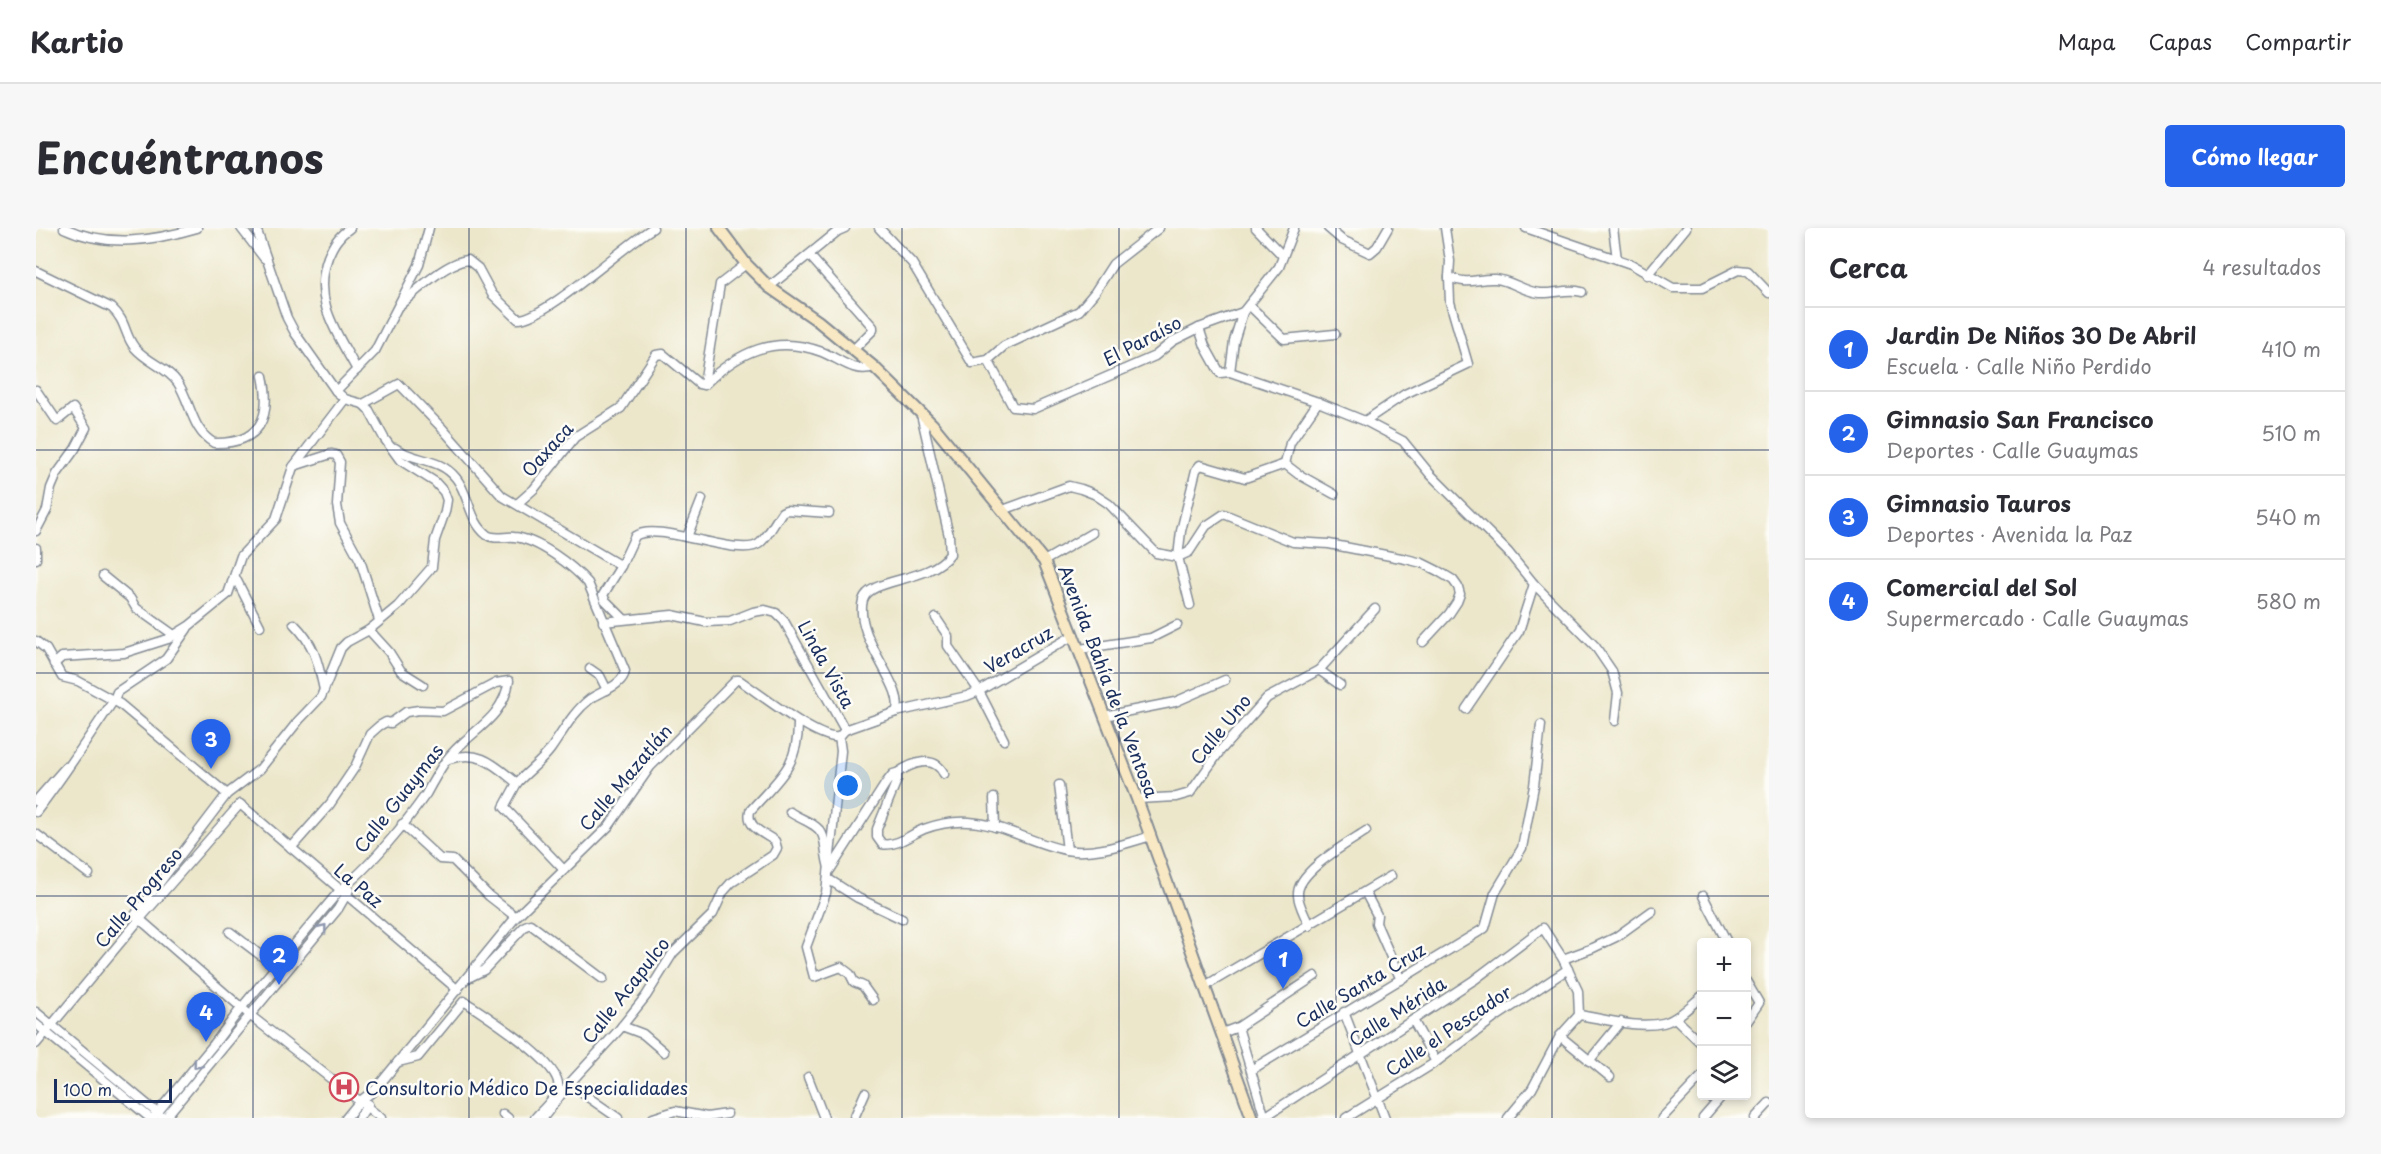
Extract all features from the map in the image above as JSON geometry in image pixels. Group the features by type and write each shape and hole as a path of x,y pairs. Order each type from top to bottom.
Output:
{"main road":[{"name":"Avenida Bahía de la Ventosa","path":"719,228 746,264 769,286 818,321 874,367 932,424 1044,561 1137,798 1252,1118"}],"street":[{"path":"64,228 92,238 131,241 169,236 197,228"},
{"path":"241,228 271,268"},
{"path":"256,228 287,318 336,391 345,399 363,404 399,384 441,427 502,496 621,566"},
{"path":"349,228 339,236 332,249 321,285 326,311 357,370"},
{"path":"336,391 375,351 419,265 429,228"},
{"path":"400,305 446,269 460,261 468,260 478,268 492,294 518,319 524,319 579,285 653,228"},
{"path":"769,286 838,231 845,228"},
{"path":"879,228 912,263 972,363 988,360 1004,346 1079,311 1095,292 1113,264 1159,228"},
{"path":"1256,228 1283,256"},
{"path":"1230,372 1234,341 1246,309 1279,267 1294,228"},
{"path":"1328,228 1342,240 1370,253 1377,248 1388,228"},
{"path":"1365,422 1405,394 1468,364 1450,302 1450,261 1445,228"},
{"path":"1526,228 1632,264 1647,275 1673,288 1682,290 1702,288 1738,270 1748,271 1769,293"},
{"path":"1613,228 1617,259"},
{"path":"1647,275 1686,228"},
{"path":"809,255 873,327 873,330 853,350"},
{"path":"704,385 720,284 746,264"},
{"path":"36,270 112,308 121,316 133,346 141,354 171,373 180,386 199,429 214,443 232,443 255,431 263,417 266,404 263,376"},
{"path":"1449,277 1463,282 1496,279 1532,292 1543,293 1571,289 1582,292"},
{"path":"1246,309 1284,339 1335,334"},
{"name":"El Paraíso","path":"988,360 1013,407 1033,409 1155,356 1173,341 1246,309"},
{"path":"1199,328 1205,346 1220,373 1230,372 1318,402 1403,441 1430,474 1508,552 1534,584 1595,646 1612,671 1618,693 1615,720"},
{"path":"704,385 722,367 753,350 782,344 822,352 841,363 864,370 874,367"},
{"name":"Oaxaca","path":"517,504 534,489 574,437 621,408 656,355 663,354 699,384 704,385"},
{"path":"36,390 57,421 73,408 86,428 75,449 57,474 51,488 47,510 36,531"},
{"path":"54,664 62,657 124,653 174,635 189,626 228,594 241,555 276,519 293,466 345,399"},
{"path":"1285,464 1290,443 1318,402"},
{"name":"Calle Progreso","path":"36,1044 42,1025 72,1003 227,794 260,769 299,720 321,697 341,648 347,642 369,630 398,606 432,567 435,540 446,512 447,501 444,492 435,482 400,460 363,404"},
{"path":"896,712 899,707 897,699 866,634 864,599 870,590 919,576 936,568 950,554 949,536 921,414"},
{"path":"389,444 403,454 433,462 452,474 462,488 474,517 490,537 515,537 570,565 588,583 625,671 625,675 607,690 590,699 574,713 549,752 517,783 504,807 564,870"},
{"path":"293,466 331,454 336,455 340,462 338,505 340,523 360,560 379,620"},
{"path":"1190,605 1178,557 1181,531 1196,470 1200,465 1245,478 1285,464"},
{"path":"1285,464 1334,494"},
{"path":"1003,510 1069,486 1094,494 1109,504 1156,553 1178,557 1189,552 1206,526 1224,514 1293,542 1329,544 1422,562 1453,580 1458,587 1457,602 1423,642"},
{"path":"687,537 702,499"},
{"path":"624,620 603,595 621,566 635,536 639,533 659,532 718,544 751,547 760,543 782,512 786,510 829,513"},
{"path":"1044,561 1092,533"},
{"path":"36,548 36,559"},
{"path":"104,576 130,598 136,608 174,635"},
{"path":"235,577 260,626"},
{"path":"1466,709 1519,631 1534,584"},
{"name":"Calle Uno","path":"1137,798 1176,797 1190,793 1220,751 1267,698 1319,670 1376,609"},
{"name":"Linda Vista","path":"603,622 678,615 705,622 730,621 753,612 765,610 776,613 784,621 846,730"},
{"path":"936,618 948,636 948,646 979,691 1004,740"},
{"path":"294,624 308,638 319,663 324,690"},
{"path":"1080,649 1151,638 1177,625"},
{"path":"36,801 73,760 114,700 117,692 166,659 189,626"},
{"path":"369,630 389,652 401,671 423,685"},
{"name":"Veracruz","path":"979,691 1074,635"},
{"path":"36,641 46,649 62,677 78,681 114,700 227,794"},
{"path":"590,669 600,676 607,690"},
{"path":"1319,670 1340,685"},
{"name":"Calle Mazatlán","path":"346,1118 375,1090 516,917 609,826 651,767 735,680 740,680 798,721 833,738 839,737"},
{"path":"1104,716 1175,702 1225,680"},
{"name":"Calle Guaymas","path":"158,1117 242,1007 402,824 446,760 466,740 480,731 497,711 507,696 509,681 496,683 442,711 406,712 391,723 386,722 370,735 355,767 330,804 291,848"},
{"path":"873,1000 863,987 854,982 850,974 841,967 814,977 807,956 806,947 826,893 829,874 841,751 839,737 846,730 896,712 979,691"},
{"name":"Calle Acapulco","path":"543,1118 569,1084 646,996 673,952 713,914 723,892 773,855 777,848 776,841 752,826 748,819 750,811 786,773 794,753 798,721"},
{"name":"Calle Santa Cruz","path":"1251,1070 1485,928 1495,893 1522,848 1534,786 1540,725"},
{"path":"446,760 464,755 481,757 517,783"},
{"path":"36,812 66,775 73,760"},
{"path":"829,874 893,774 908,766 932,762 940,766 944,774"},
{"path":"897,773 897,780 877,830 877,837 882,844 894,844 914,833 945,823 970,822 996,827 1067,850 1107,849 1151,836"},
{"path":"1059,784 1064,809 1067,850"},
{"path":"994,798 996,827"},
{"name":"Calle Progreso","path":"137,917 240,804"},
{"name":"La Paz","path":"240,804 458,990"},
{"path":"790,812 823,834 829,874 858,898 902,919"},
{"path":"402,824 440,859 453,860 489,896 516,917"},
{"path":"1309,926 1297,896 1299,884 1313,868 1365,831"},
{"path":"36,834 88,874"},
{"path":"1205,986 1391,876"},
{"path":"1365,892 1377,915 1376,923 1401,980"},
{"name":"Calle Guaymas","path":"158,1117 251,1016 338,909 343,893"},
{"path":"1703,896 1725,938"},
{"path":"1508,1118 1532,1089 1560,1036 1579,1015 1578,991 1563,959 1616,937 1652,911"},
{"path":"137,917 251,1016 381,1118"},
{"name":"Calle Mazatlán","path":"465,980 484,970 525,926 531,924 603,979"},
{"name":"Calle Mérida","path":"1264,1117 1474,980 1543,928 1563,959"},
{"path":"230,932 285,974"},
{"name":"Calle el Pescador","path":"1346,1118 1436,1062 1493,1019 1568,969"},
{"path":"1222,1033 1238,1027 1315,976"},
{"path":"1751,989 1759,1003 1751,1015"},
{"path":"1579,1015 1637,1024 1664,1023 1675,1018 1697,999"},
{"path":"398,1062 418,1057 464,1001 509,1032 550,1066 557,1076 558,1087 555,1094 535,1118"},
{"path":"36,1012 42,1025 158,1117"},
{"path":"1344,1012 1385,1118"},
{"path":"1675,1018 1697,1040"},
{"path":"1413,1020 1436,1062"},
{"path":"1589,1061 1621,1022"},
{"path":"622,1026 643,1034 664,1052"},
{"path":"1238,1027 1264,1117"},
{"path":"1560,1036 1610,1077"},
{"path":"808,1077 824,1118"},
{"path":"1662,1118 1697,1080"},
{"path":"569,1084 618,1118"},
{"path":"854,1118 865,1093"},
{"path":"1703,1118 1718,1100"},
{"path":"1756,1117 1769,1103"},
{"name":"Calle Mazatlán","path":"359,1118 363,1104"},
{"path":"653,1118 675,1111 707,1117 727,1114"}],"place":[{"name":"Gimnasio Tauros","path":"211,769"},
{"name":"Gimnasio San Francisco","path":"279,985"},
{"name":"Jardin De Niños 30 De Abril","path":"1283,989"},
{"name":"Comercial del Sol","path":"206,1042"},
{"name":"Consultorio Médico De Especialidades","path":"344,1087"}]}
